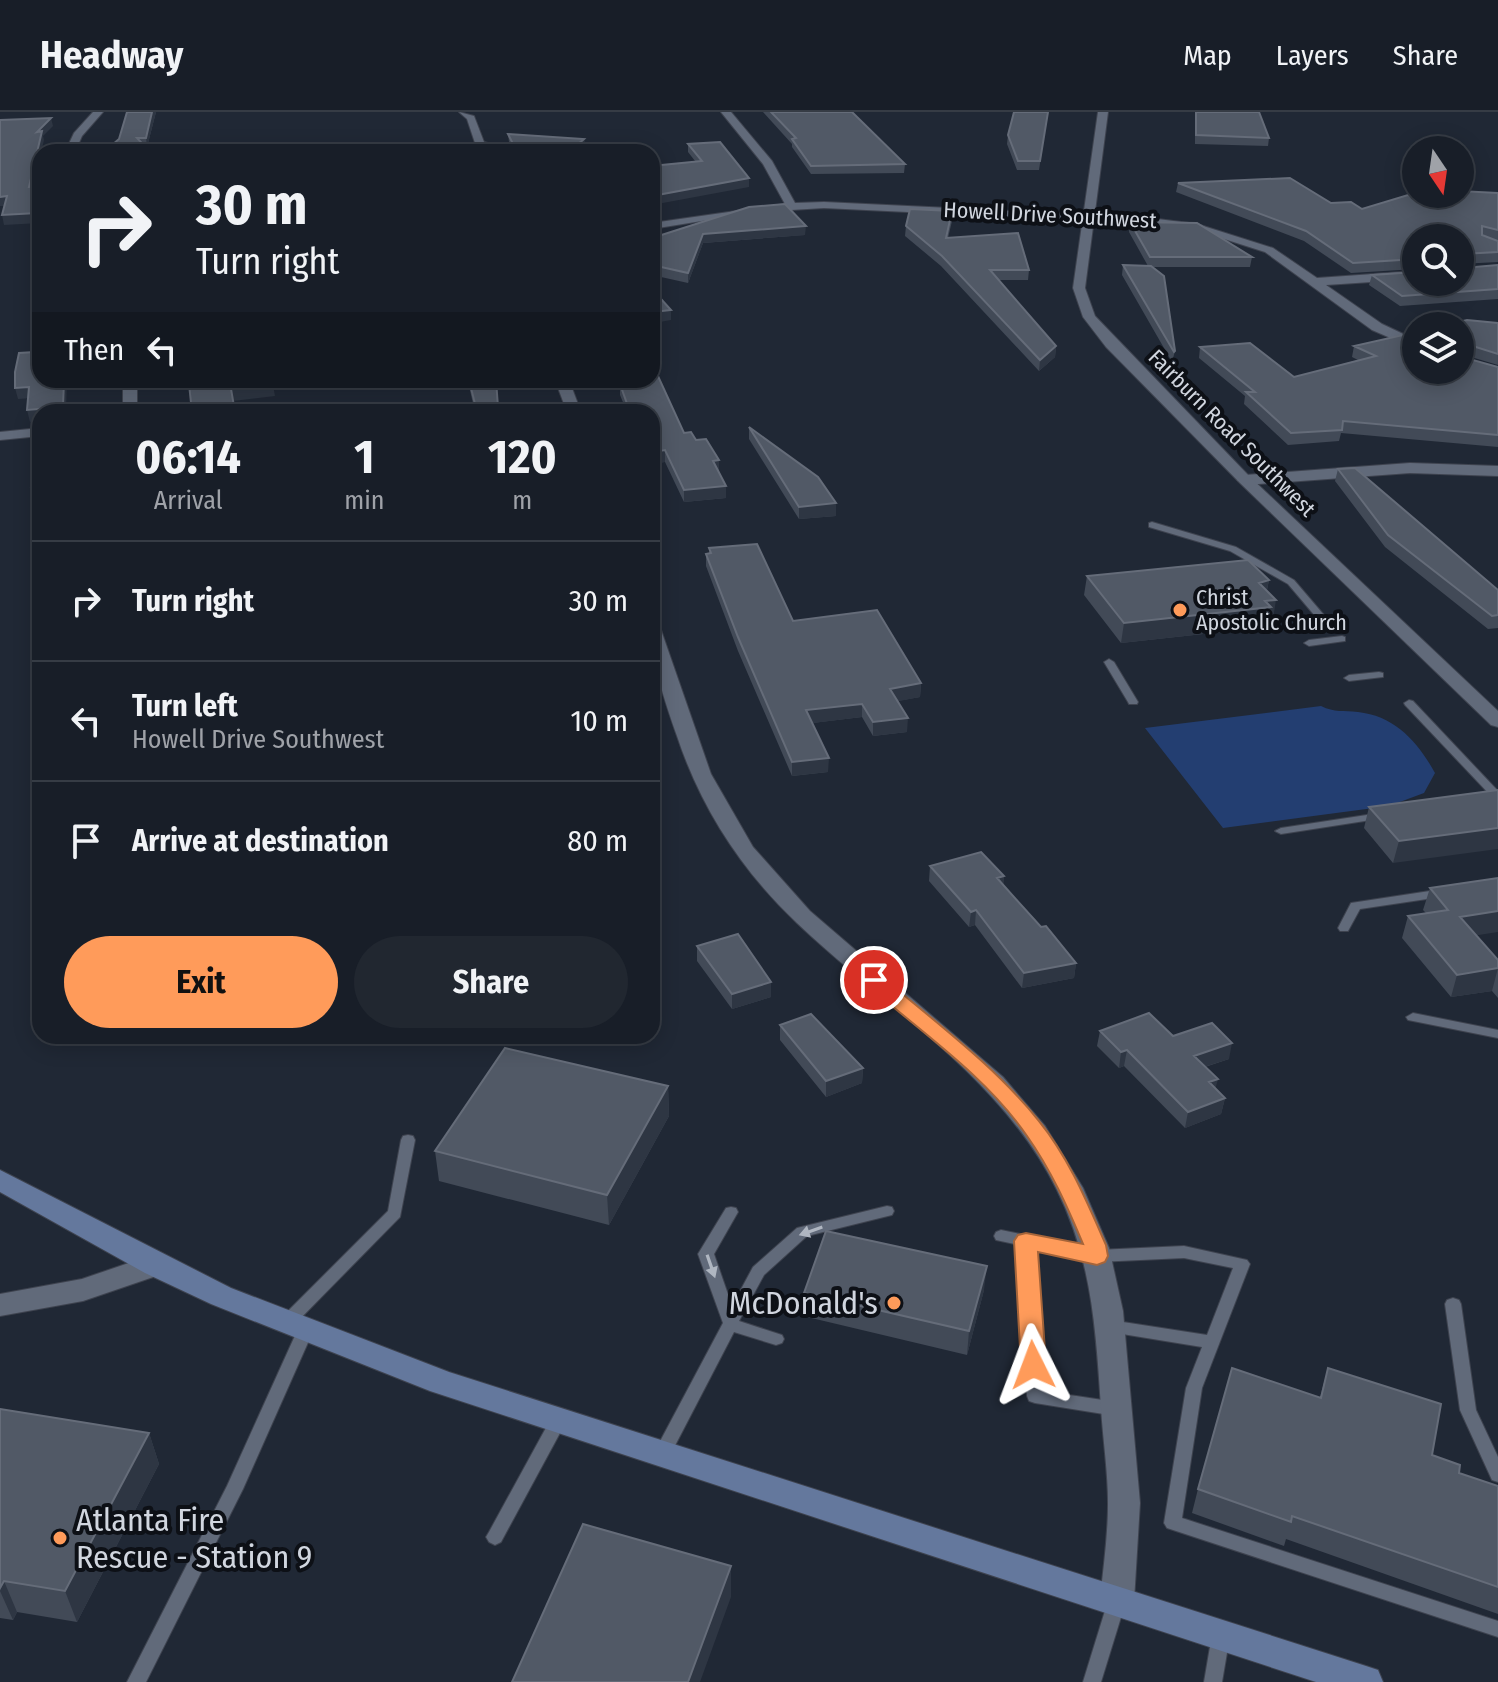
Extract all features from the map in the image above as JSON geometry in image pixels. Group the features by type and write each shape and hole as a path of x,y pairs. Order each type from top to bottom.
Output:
{"main road":[{"path":"0,1180 155,1265 441,1382 1366,1682"}],"street":[{"path":"73,144 77,135 98,112"},
{"path":"464,112 471,118 480,144"},
{"path":"726,112 768,163 791,206"},
{"name":"Fairburn Road Southwest","path":"1103,112 1079,288 1089,317 1111,344 1245,480 1498,721"},
{"name":"Howell Drive Southwest","path":"660,225 791,206 860,205 1167,222 1227,234 1269,250 1377,327 1402,339"},
{"path":"1315,282 1402,276"},
{"path":"0,436 32,433"},
{"path":"1245,480 1410,468 1498,471"},
{"path":"660,654 696,762 716,807 744,851 781,895 827,939 993,1082 1033,1128 1067,1180 1097,1256 1110,1326 1124,1515 1117,1601"},
{"path":"0,1305 83,1290 155,1265"}],"lane":[{"path":"1152,525 1233,549 1253,560 1291,582 1330,628"},
{"path":"1237,561 1253,560"},
{"path":"1309,643 1342,639"},
{"path":"1109,662 1133,702"},
{"path":"1349,678 1379,675"},
{"path":"1409,703 1498,798 1482,802"},
{"path":"1281,831 1389,815"},
{"path":"1344,928 1355,906 1455,891"},
{"path":"1413,1017 1498,1034"},
{"path":"136,1682 234,1489 297,1325 395,1213 408,1140"},
{"path":"662,1454 758,1271 802,1232 887,1211"},
{"path":"731,1212 706,1254 731,1325"},
{"path":"1001,1236 1097,1256 1184,1252 1242,1264 1194,1388 1173,1523 1498,1629"},
{"path":"1026,1241 1035,1396 1116,1409"},
{"path":"1453,1304 1468,1410 1498,1475"},
{"path":"731,1325 776,1339"},
{"path":"1110,1326 1211,1342"},
{"path":"495,1537 559,1420"},
{"path":"1092,1682 1117,1601"},
{"path":"1213,1682 1221,1635"}],"shaded area":[{"path":"1321,706 1371,714 1404,732 1435,773 1424,793 1389,806 1223,828 1145,728"}],"building":[{"path":"127,112 152,112 146,138 137,138 143,144 113,144 119,139"},
{"path":"771,112 852,112 905,164 811,166 792,139 796,138"},
{"path":"1014,112 1048,112 1040,161 1018,161 1008,135"},
{"path":"1196,112 1259,112 1269,138 1196,135"},
{"path":"51,118 37,132 42,131 39,144 32,144 29,187 32,187 32,213 2,215 7,196 0,197 0,120"},
{"path":"508,134 584,139 578,144 513,144"},
{"path":"720,142 749,178 660,195 660,165 702,161 688,144"},
{"path":"1290,178 1331,203 1351,202 1362,209 1402,197 1402,208 1474,208 1474,192 1498,193 1498,230 1482,226 1482,235 1498,241 1498,252 1474,253 1474,224 1402,224 1402,260 1353,263 1306,231 1178,183"},
{"path":"785,204 806,226 703,234 688,273 660,267 660,235 749,207"},
{"path":"910,209 952,211 946,238 1018,233 1029,270 990,270 1056,346 1040,360 942,256 906,226"},
{"path":"1130,222 1197,223 1252,257 1150,257"},
{"path":"1123,265 1151,266 1164,276 1174,352"},
{"path":"1498,265 1498,289 1474,291 1474,267"},
{"path":"1402,273 1402,296 1372,275"},
{"path":"660,298 671,310 660,311"},
{"path":"1474,321 1498,323 1498,354 1474,346"},
{"path":"1402,335 1402,384 1474,384 1474,360 1498,367 1498,435 1343,421 1342,430 1291,433 1246,392 1255,392 1200,347 1250,343 1294,377 1376,356 1354,346"},
{"path":"32,352 32,388 64,388 63,404 32,404 32,410 27,410 29,387 15,388 19,353"},
{"path":"660,380 684,433 691,432 696,440 706,439 719,460 713,461 726,486 684,490 665,450 660,451 660,404 627,404 621,388 660,388"},
{"path":"189,388 242,388 231,389 234,404 191,404"},
{"path":"471,388 497,388 498,404 475,404"},
{"path":"749,427 818,477 836,503 799,507"},
{"path":"1355,468 1498,590 1498,615 1492,616 1388,535 1338,469"},
{"path":"757,544 793,621 877,610 921,683 890,689 908,718 873,722 862,704 806,710 829,758 792,762 706,554 711,553 709,548"},
{"path":"1248,560 1269,580 1259,583 1276,600 1265,601 1271,607 1124,623 1087,576"},
{"path":"1498,790 1498,828 1399,841 1369,807"},
{"path":"981,852 1004,876 997,878 1041,927 1046,926 1076,963 1024,973 976,910 971,912 930,866"},
{"path":"1498,878 1498,911 1460,917 1498,960 1498,968 1457,975 1408,916 1448,910 1430,888"},
{"path":"738,934 771,982 732,994 697,946"},
{"path":"1149,1013 1173,1036 1212,1023 1232,1043 1194,1056 1218,1079 1209,1082 1225,1098 1188,1112 1127,1050 1121,1052 1100,1031"},
{"path":"811,1014 863,1068 826,1081 780,1025"},
{"path":"505,1048 668,1086 607,1195 435,1151"},
{"name":"McDonald's","path":"826,1231 987,1266 969,1331 804,1293"},
{"path":"1232,1368 1321,1398 1328,1368 1441,1404 1432,1455 1460,1465 1459,1473 1498,1486 1498,1587 1292,1516 1291,1522 1198,1489"},
{"name":"Atlanta Fire Rescue - Station 9","path":"0,1409 149,1433 65,1591 4,1581 0,1588"},
{"path":"583,1524 731,1566 688,1682 512,1682"}],"place":[{"name":"Christ Apostolic Church","path":"1180,610"},
{"name":"McDonald's","path":"894,1303"},
{"name":"Atlanta Fire Rescue - Station 9","path":"60,1538"}],"route":[{"path":"874,980 993,1082 1033,1128 1067,1180 1095,1245 1097,1256 1026,1241 1033,1365"}]}
